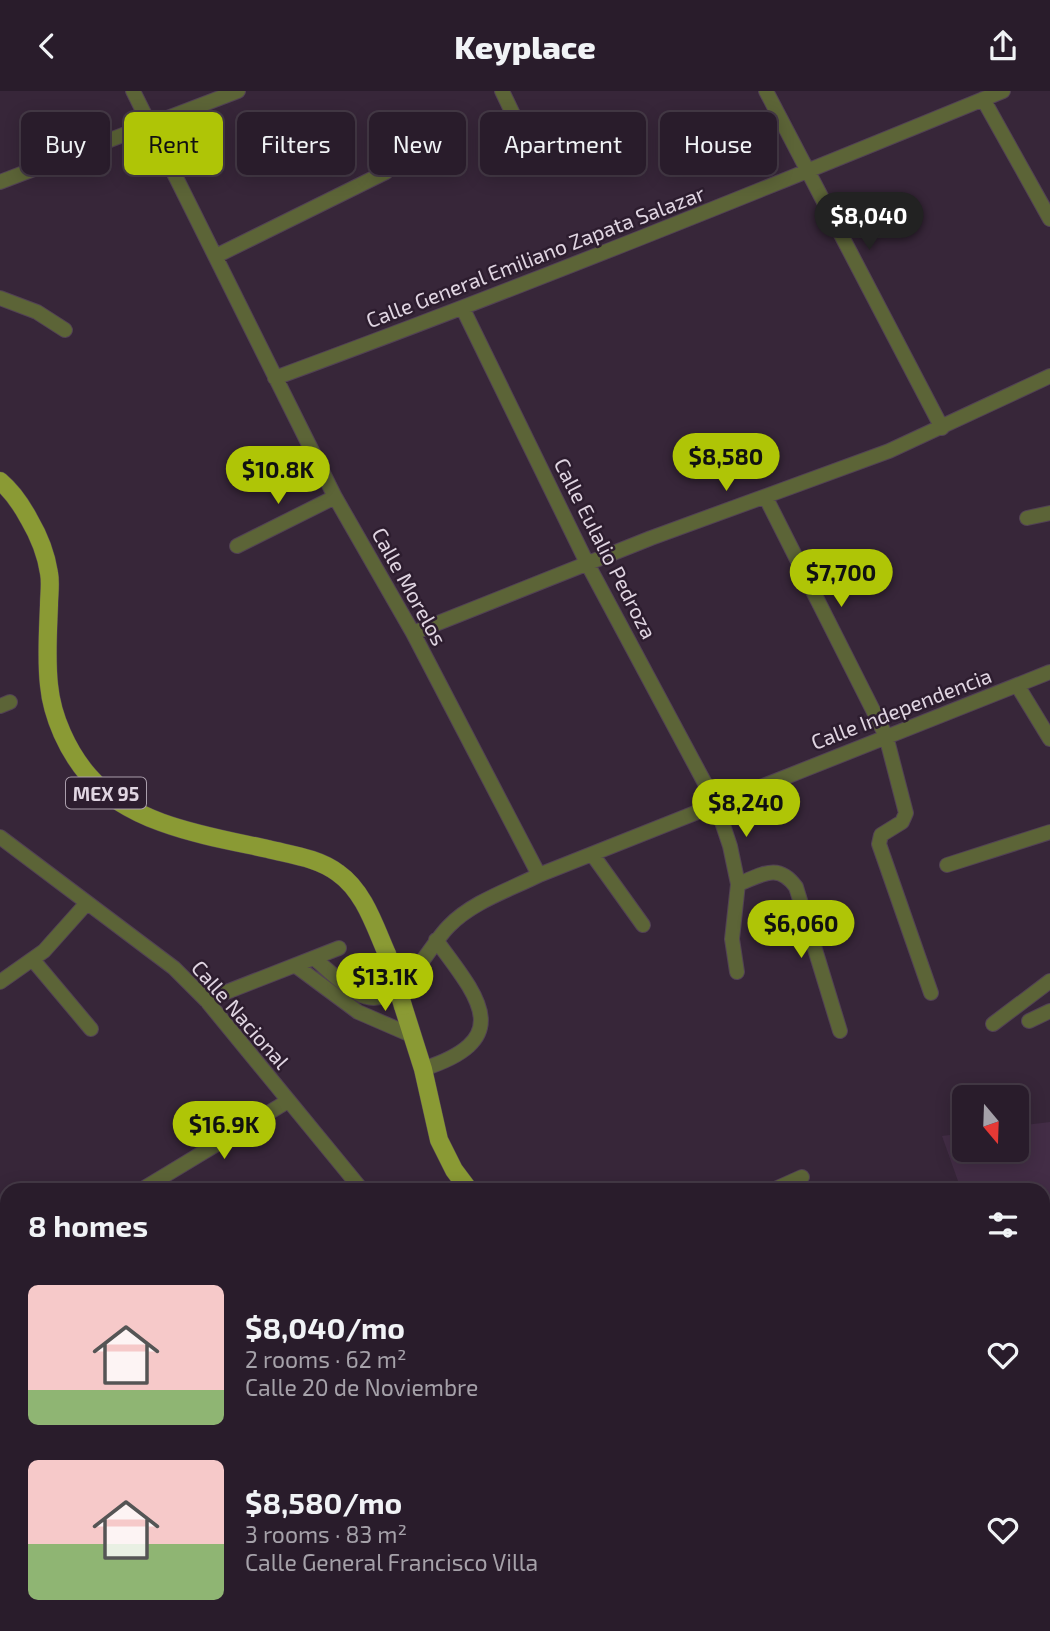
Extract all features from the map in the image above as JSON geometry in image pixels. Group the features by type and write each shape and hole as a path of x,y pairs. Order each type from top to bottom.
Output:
{"main road":[{"name":"MEX 95","path":"0,481 22,505 46,557 50,576 48,663 53,707 72,752 89,776 110,796 138,814 213,837 306,858 340,874 360,896 387,954 422,1069 439,1140 464,1183"}],"street":[{"name":"Calle Morelos","path":"133,91 144,112"},
{"path":"182,112 238,91"},
{"path":"502,91 512,112"},
{"path":"766,91 942,428"},
{"name":"Calle General Emiliano Zapata Salazar","path":"275,378 463,309 807,173 1003,91"},
{"path":"983,99 1050,219"},
{"path":"0,182 124,134"},
{"name":"Calle Morelos","path":"176,175 335,496 413,633 539,875"},
{"path":"216,256 380,175"},
{"path":"0,298 37,312 65,330"},
{"name":"Calle Eulalio Pedroza","path":"463,309 587,563 716,804 730,846 738,884 732,939 737,972"},
{"path":"413,633 587,563 889,451 1050,376"},
{"path":"237,546 335,496"},
{"path":"766,498 886,736 906,813 902,822 881,835 879,844 931,993"},
{"path":"1027,518 1050,513"},
{"name":"Calle Independencia","path":"315,959 359,995 384,996 403,985 450,924 479,905 539,875 1050,672"},
{"path":"1017,685 1050,739"},
{"path":"947,866 1050,832"},
{"name":"Calle Nacional","path":"0,837 174,968 206,1000 356,1183"},
{"path":"592,854 643,925"},
{"path":"738,884 775,872 784,873 796,887 840,1031"},
{"path":"0,982 33,960 55,940 86,904"},
{"path":"422,1069 458,1055 470,1046 481,1031 483,1016 464,978 436,940"},
{"path":"206,1000 339,948"},
{"path":"33,960 91,1029"},
{"path":"296,966 358,1012 411,1035"},
{"path":"993,1024 1050,981"},
{"path":"1029,1021 1050,1011"},
{"path":"153,1183 288,1101"},
{"path":"789,1183 802,1177"}],"shaded area":[{"path":"1050,1122 1050,1183 957,1183 942,1136 952,1135 952,1162 1029,1162 1029,1125"}]}
